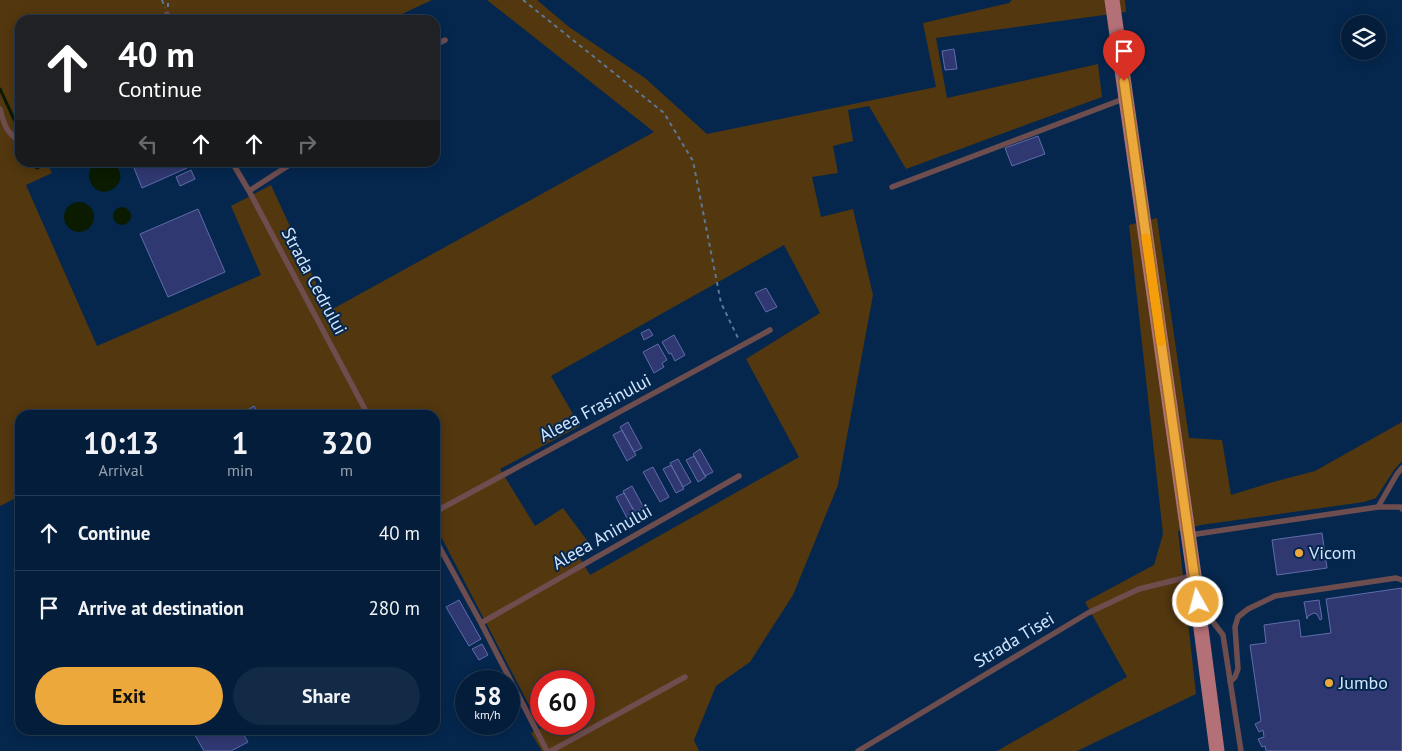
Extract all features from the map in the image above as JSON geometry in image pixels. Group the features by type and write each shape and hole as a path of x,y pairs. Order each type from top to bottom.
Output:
{"main road":[{"path":"1112,0 1198,602 1217,751"}],"lane":[{"path":"440,43 446,40"},
{"path":"892,186 1126,98"},
{"path":"0,109 10,134 15,138"},
{"name":"Strada Cedrului","path":"235,167 365,410"},
{"path":"248,191 286,167"},
{"name":"Aleea Frasinului","path":"440,509 770,330"},
{"path":"1378,507 1402,468"},
{"name":"Aleea Aninului","path":"481,623 739,476"},
{"path":"1188,535 1378,507 1402,509"},
{"path":"440,548 547,751"},
{"name":"Strada Tisei","path":"858,751 1088,613 1139,589 1194,575"},
{"path":"1230,682 1236,677 1238,668 1235,627 1238,617 1248,609 1275,596 1396,578 1402,580"},
{"path":"1198,602 1223,635 1240,751"},
{"path":"551,751 685,677"}],"path":[{"path":"523,0 664,113 693,161 721,303 742,346"}],"shaded area":[{"path":"0,0 432,0 400,15 15,15 15,167 49,167 52,173 26,185 97,346 261,275 231,206 271,185 329,311 654,132 487,0 537,0 569,27 645,78 707,134 936,87 923,23 1009,3 1012,0 1125,0 1126,12 936,38 947,98 1098,64 1102,97 906,169 869,106 848,110 853,141 833,146 838,173 812,177 821,217 853,209 873,295 838,485 793,595 750,662 716,686 694,740 699,751 542,751 532,735 595,735 595,670 530,670 530,707 520,688 520,670 511,670 440,535 440,410 15,410 15,498 0,506","holes":["784,245 820,313 746,359 799,457 590,575 578,555 592,547 563,508 535,526 500,469 580,426 551,376"]},
{"path":"92,167 116,167 120,178 118,184 113,189 107,191 100,191 94,188 90,181"},
{"path":"79,202 90,206 94,217 90,228 79,232 68,228 64,217 68,206"},
{"path":"118,207 126,207 131,212 129,223 118,225 113,220 113,212"},
{"path":"1157,218 1189,438 1222,440 1231,495 1315,471 1402,422 1402,461 1376,498 1364,502 1201,525 1178,531 1196,694 1077,751 997,751 1127,677 1085,602 1154,565 1163,534 1129,225"}],"building":[{"path":"954,49 957,69 945,70 942,51"},
{"path":"1038,136 1045,154 1012,166 1005,148"},
{"path":"187,167 187,168 142,188 134,168"},
{"path":"191,170 195,179 180,186 176,177"},
{"path":"198,209 225,272 168,297 140,234"},
{"path":"766,288 777,307 766,312 755,293"},
{"path":"649,329 653,335 644,340 641,333"},
{"path":"674,335 685,355 675,361 662,342"},
{"path":"658,344 667,360 662,363 664,367 654,373 643,352"},
{"path":"254,406 256,410 248,410"},
{"path":"628,422 642,448 634,452 620,427"},
{"path":"622,430 636,455 627,461 613,435"},
{"path":"700,449 713,472 705,476 693,454"},
{"path":"694,456 706,477 698,482 686,460"},
{"path":"678,459 691,482 683,487 670,463"},
{"path":"671,465 684,489 676,493 663,469"},
{"path":"653,467 669,497 660,502 643,472"},
{"path":"632,486 644,508 635,513 623,491"},
{"path":"624,493 637,516 628,520 616,497"},
{"path":"1322,533 1327,568 1277,575 1272,540"},
{"name":"Jumbo","path":"1402,588 1402,751 1266,751 1265,746 1262,747 1258,739 1264,737 1263,730 1259,732 1255,724 1261,721 1250,645 1266,643 1264,625 1299,620 1301,637 1331,633 1326,599"},
{"path":"459,600 481,639 469,646 446,607"},
{"path":"1319,600 1322,619 1320,620 1317,614 1314,613 1308,616 1307,619 1304,602"},
{"path":"482,644 488,655 479,660 472,649"},
{"path":"195,735 244,735 248,742 231,751 204,751"}],"waterway":[{"path":"0,89 15,121"}],"slow traffic":[{"path":"1146,238 1161,342"}],"place":[{"name":"Vicom","path":"1299,553"},
{"name":"Jumbo","path":"1329,683"}],"route":[{"path":"1124,81 1198,602"}]}
